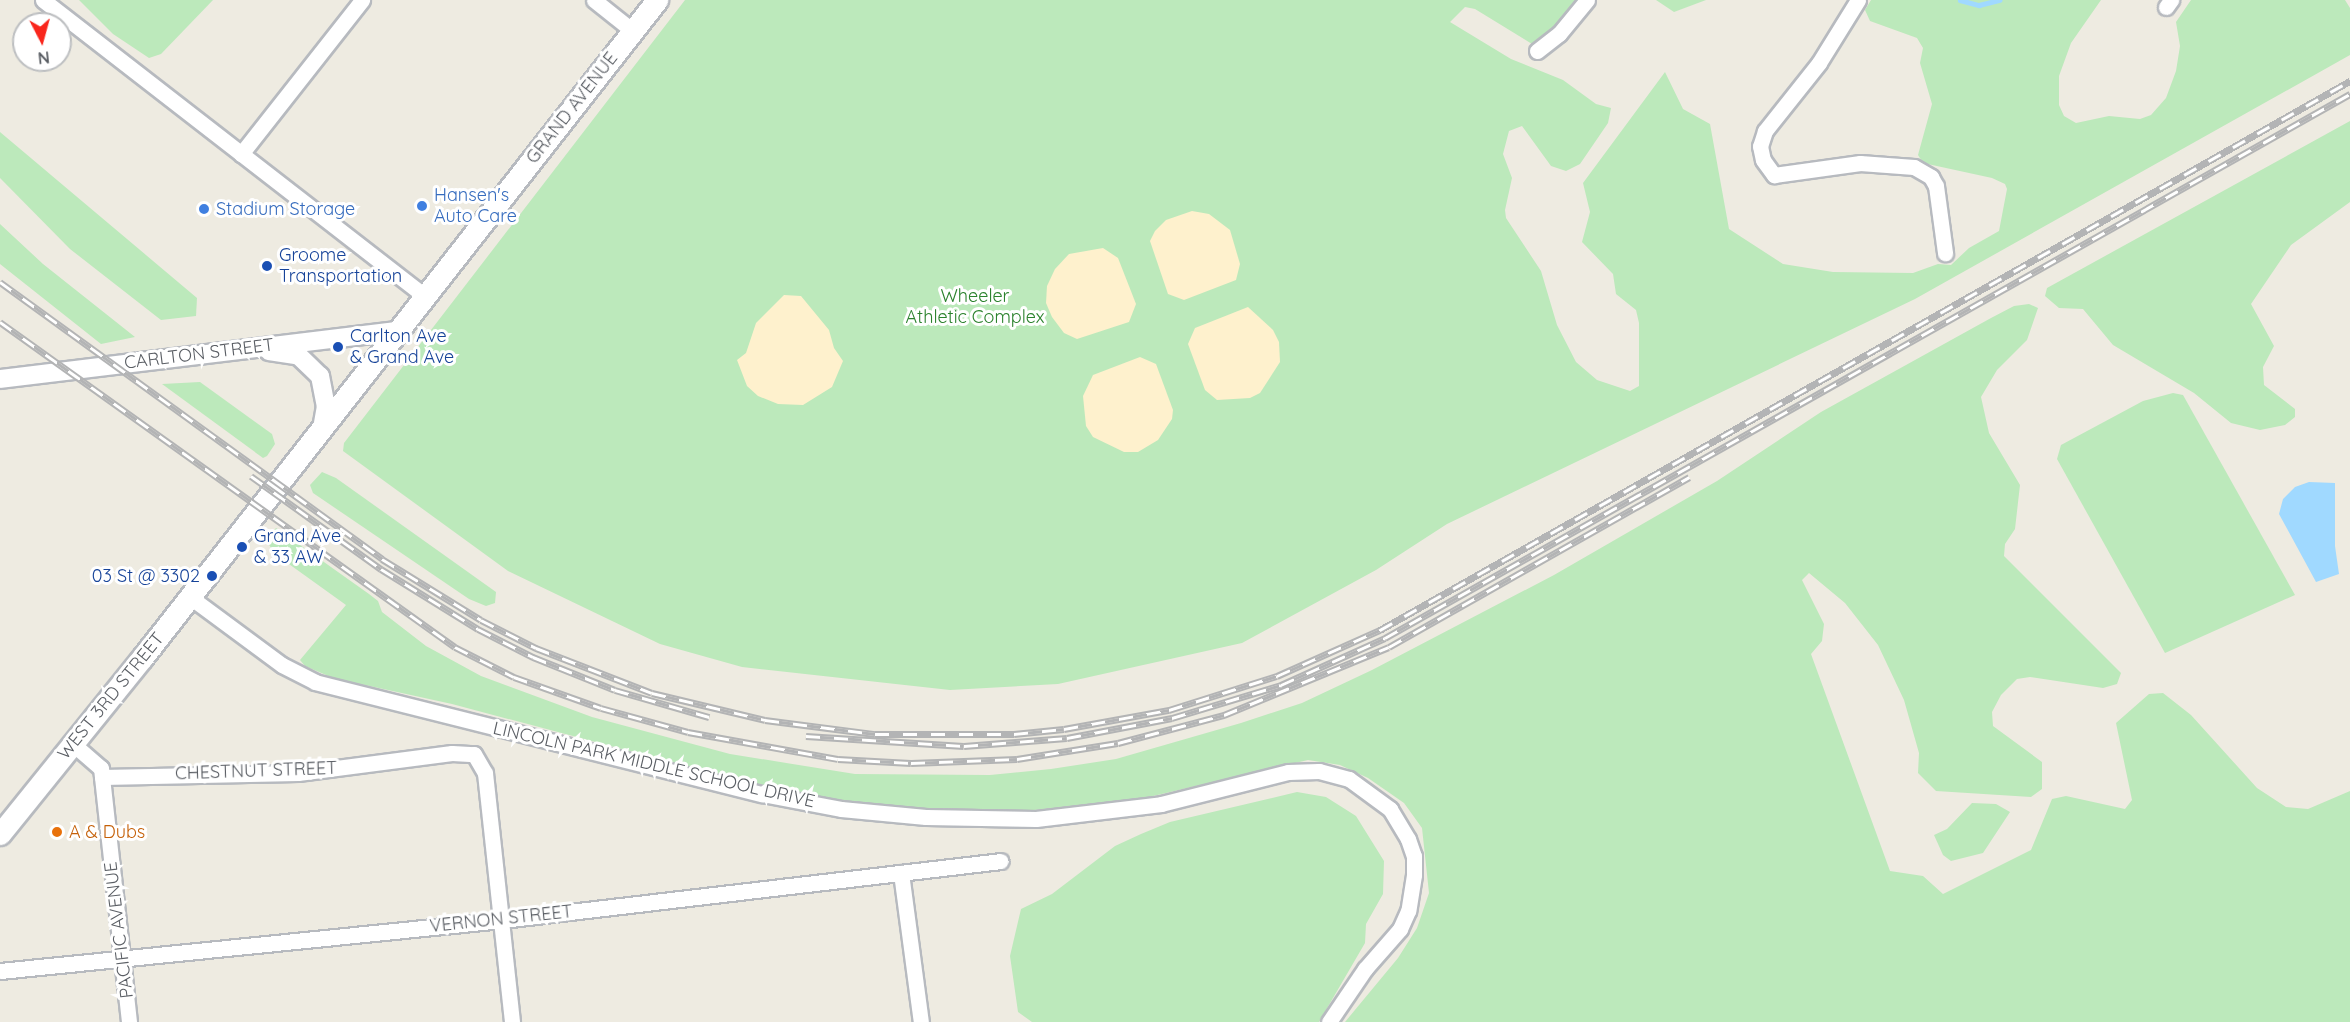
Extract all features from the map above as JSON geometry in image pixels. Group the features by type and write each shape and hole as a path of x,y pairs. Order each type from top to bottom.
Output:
{"main road":[{"name":"GRAND AVENUE","path":"220,556 657,0"},
{"name":"WEST 3RD STREET","path":"0,834 190,597 220,556"}],"street":[{"path":"43,0 425,296"},
{"path":"241,154 362,0"},
{"path":"594,0 633,31"},
{"path":"1537,51 1559,34 1587,0"},
{"path":"1858,0 1839,25 1818,63 1763,135 1763,160 1774,175 1860,163 1914,167 1931,177 1936,186 1945,252"},
{"name":"CARLTON STREET","path":"0,379 398,331"},
{"path":"228,352 284,351 311,366 320,376 324,390 322,428"},
{"name":"LINCOLN PARK MIDDLE SCHOOL DRIVE","path":"190,597 282,665 315,682 762,794 841,809 926,817 1036,819 1161,804 1288,772 1319,771 1349,779 1389,809 1408,839 1414,856 1414,875 1408,911 1400,929 1365,969 1329,1022"},
{"name":"PACIFIC AVENUE","path":"73,744 99,765 102,777 129,1022"},
{"name":"CHESTNUT STREET","path":"102,777 298,773 460,753 479,758 485,773 502,920"},
{"name":"VERNON STREET","path":"0,971 122,961 502,920 1001,861"},
{"path":"901,873 921,1022"},
{"path":"502,920 513,1022"}],"green space":[{"path":"79,0 213,0 161,54 149,58 113,34"},
{"name":"Wheeler Athletic Complex","path":"685,0 1584,0 1549,39 1532,44 1475,9 1465,7 1450,22 1511,59 1563,80 1596,104 1611,108 1608,123 1580,164 1566,171 1551,166 1522,126 1509,131 1503,154 1512,178 1505,210 1506,218 1541,271 1557,325 1576,362 1597,380 1630,391 1639,386 1639,323 1636,310 1616,294 1613,274 1582,242 1590,212 1583,183 1665,72 1683,109 1710,124 1729,229 1783,264 1833,272 1913,273 1938,264 1951,265 1969,248 1999,231 2007,189 2005,184 1992,178 1923,163 1918,155 1932,104 1920,63 1923,48 1917,38 1870,21 1865,10 1871,0 2101,0 2071,43 2059,76 2059,105 2064,116 2076,123 2109,116 2140,119 2151,115 2166,98 2176,71 2180,46 2176,22 2191,0 2345,0 2350,8 2350,55 1915,299 1447,524 1376,570 1242,643 1058,684 950,690 742,667 660,644 508,571 343,451 344,443"},
{"path":"1656,0 1706,0 1674,12"},
{"path":"2350,121 2350,202 2291,245 2251,304 2274,346 2263,367 2264,385 2295,409 2295,417 2285,425 2260,430 2231,423 2194,393 2113,345 2083,309 2059,308 2045,296 2047,288"},
{"path":"0,132 197,298 196,316 161,320 70,249 0,178"},
{"path":"0,224 43,264 135,337 101,344 0,264"},
{"path":"2029,304 2038,308 2027,340 1997,370 1981,397 1989,433 2020,485 2015,529 2005,544 2004,556 2121,673 2117,684 2103,688 2030,677 2017,679 2001,695 1992,712 1993,726 2042,762 2042,789 2031,797 1936,791 1918,773 1919,753 1904,700 1878,645 1845,603 1809,573 1802,580 1824,624 1822,641 1811,654 1890,871 1923,876 1943,894 2031,850 2052,799 2066,796 2125,809 2132,800 2116,723 2149,694 2163,693 2191,715 2257,788 2286,807 2308,809 2350,791 2350,1022 1345,1022 1398,958 1417,928 1429,893 1422,828 1404,803 1368,778 1340,765 1308,760 1136,800 1002,813 892,808 780,791 452,704 333,678 305,666 300,660 346,605 275,554 266,540 276,528 378,601 382,612 426,646 481,676 592,717 730,754 855,774 990,775 1051,769 1116,759 1241,723 1302,703 1372,670 1554,575 1717,481 1821,412 2014,306"},
{"path":"200,382 272,434 275,444 267,456 263,458 162,384"},
{"path":"2173,393 2183,395 2295,595 2165,653 2057,459 2061,445 2143,401"},
{"path":"322,472 336,478 496,592 495,603 486,606 469,599 313,493 310,485"},
{"path":"1297,792 1326,797 1356,816 1384,861 1383,894 1366,924 1365,943 1319,1022 1032,1022 1018,1012 1010,956 1021,909 1052,894 1115,846 1141,834 1170,822"},
{"path":"1972,803 1996,804 2010,812 1983,853 1951,861 1943,855 1934,835 1947,829"}],"sand":[{"path":"1192,211 1209,214 1230,230 1240,264 1236,280 1184,300 1168,294 1150,241 1155,231 1166,220"},
{"path":"1103,248 1118,258 1136,304 1129,322 1077,339 1064,333 1052,317 1046,303 1047,286 1055,269 1069,254"},
{"path":"784,295 801,296 829,330 834,348 843,361 832,387 803,405 778,404 758,396 747,386 737,360 746,353 756,323"},
{"path":"1248,307 1273,330 1279,342 1280,362 1260,393 1250,398 1217,400 1205,390 1188,344 1195,328"},
{"path":"1140,357 1156,364 1173,410 1172,419 1158,440 1138,452 1124,452 1093,437 1086,426 1083,396 1093,375"}],"water":[{"path":"2309,482 2335,483 2335,546 2339,574 2316,582 2279,514 2283,499 2295,487"}],"waterway":[{"path":"1960,0 1979,5 1999,0"}],"railway":[{"path":"0,282 382,559 481,620 536,648 652,693 765,720 875,734 1014,734 1064,729 1169,710 1277,676 1380,630 2350,81"},
{"path":"806,736 964,746 1067,738 1172,718 1281,685 1385,638 2350,94"},
{"path":"0,322 455,647 514,677 601,708 688,732 838,759 911,763 1017,759 1118,743 1224,715 1389,647 1689,477"},
{"path":"251,476 381,569 478,629 533,657 615,690 709,717"}],"place":[{"name":"Hansen's Auto Care","path":"422,206"},
{"name":"Stadium Storage","path":"204,209"},
{"name":"Groome Transportation","path":"267,266"},
{"name":"Carlton Ave & Grand Ave","path":"338,347"},
{"name":"Grand Ave & 33 AW","path":"242,547"},
{"name":"03 St @ 3302","path":"212,576"},
{"name":"A & Dubs","path":"57,832"}]}
